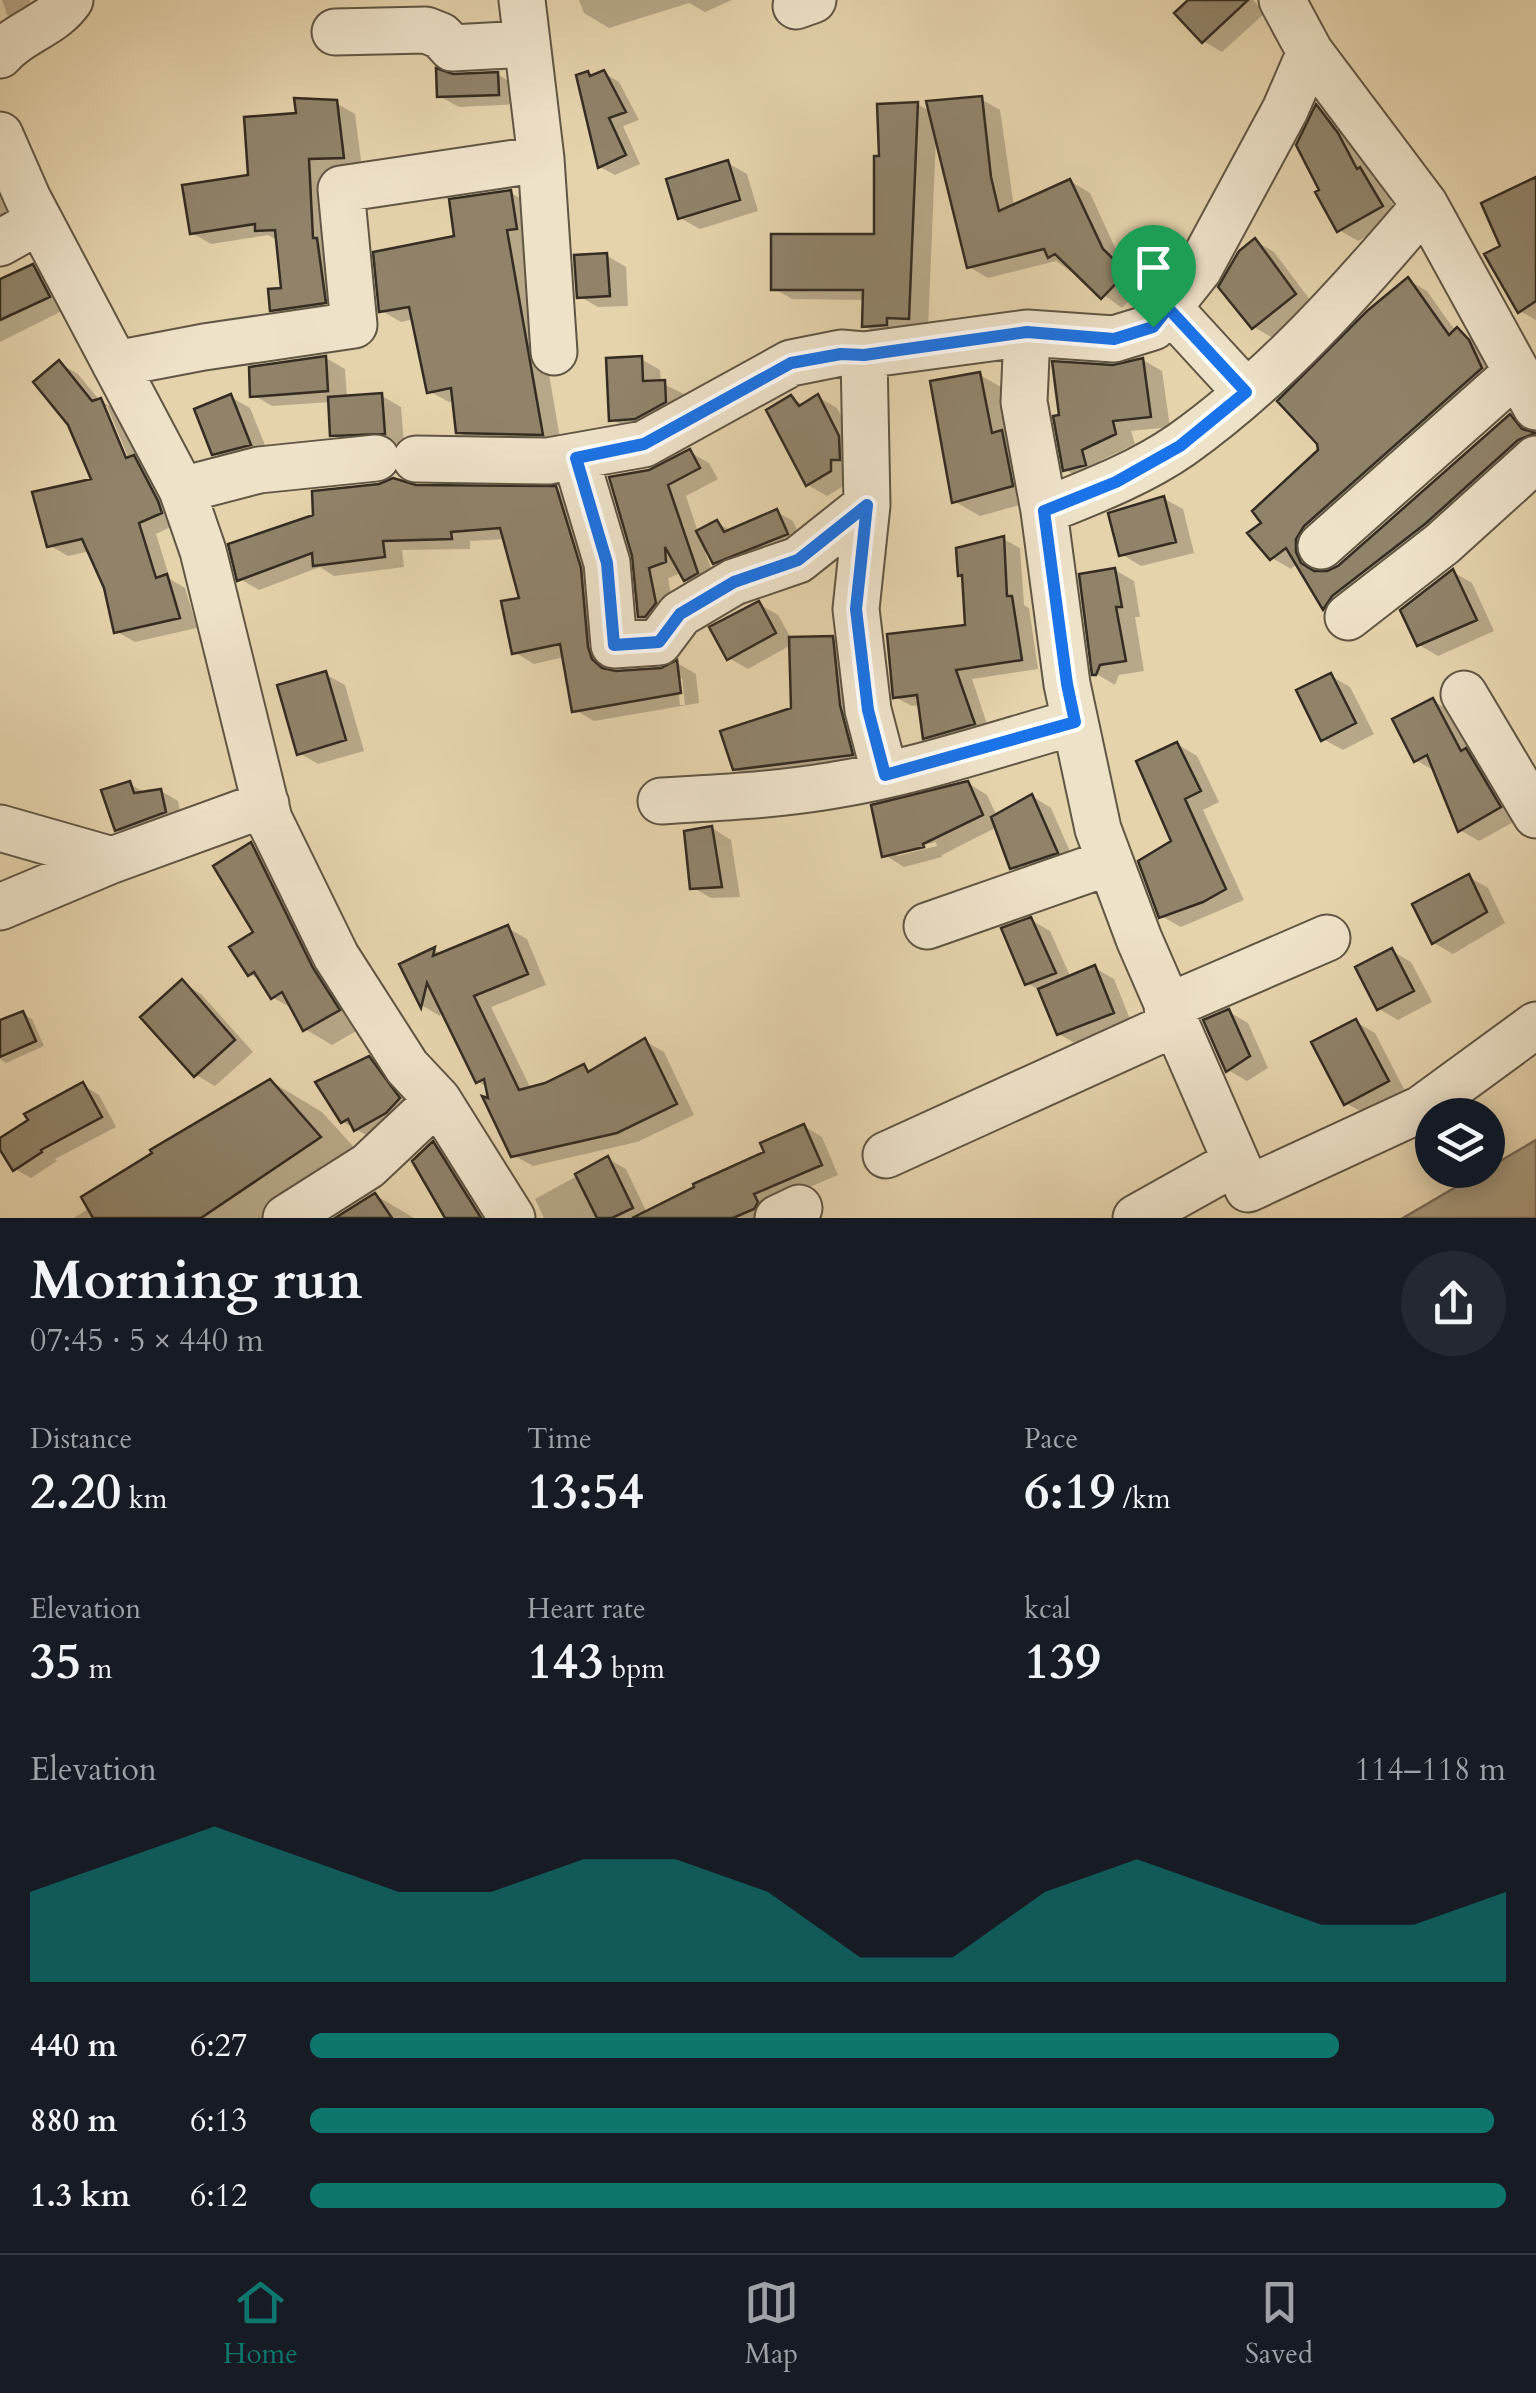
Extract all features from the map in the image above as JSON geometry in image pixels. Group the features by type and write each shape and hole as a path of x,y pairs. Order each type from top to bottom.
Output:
{"street":[{"path":"3,38 60,15 70,0"},
{"path":"1282,0 1310,52 1425,205 1526,389 1320,546"},
{"path":"336,32 426,30 441,36 452,48 524,22 541,159 554,352"},
{"path":"182,490 259,470 396,458 576,458 644,444 791,363 1027,332 1114,339 1153,327 1199,269 1285,110 1310,52"},
{"path":"0,136 39,220 182,490 204,551 269,820 336,956 407,1067 438,1100 512,1218"},
{"path":"115,364 204,346 354,325 341,189 541,159"},
{"path":"1044,511 1116,482 1180,446 1246,392 1360,283 1425,205"},
{"path":"0,243 39,220"},
{"path":"1168,308 1246,392"},
{"path":"1027,332 1024,402 1044,511 1067,684 1098,829 1171,1016 1248,1189 1420,1110 1536,1025"},
{"path":"864,355 867,505 856,609 868,710 885,775"},
{"path":"576,458 607,563 614,645 659,642 680,614 734,582 798,560 867,505"},
{"path":"1348,617 1442,544 1536,460"},
{"path":"1464,694 1536,815"},
{"path":"661,801 743,797 885,775 1075,722"},
{"path":"0,907 112,860 266,804"},
{"path":"0,828 112,860"},
{"path":"927,926 1110,862"},
{"path":"886,1155 1328,938"},
{"path":"286,1218 368,1166 438,1100"},
{"path":"1136,1218 1236,1162"}],"shaded area":[{"path":"1536,1140 1536,1218 1403,1218 1454,1188 1505,1188 1505,1158"}],"building":[{"path":"1188,0 1248,0 1202,43 1174,13"},
{"path":"436,68 453,74 498,72 499,95 437,97"},
{"path":"604,70 626,112 609,118 626,155 598,168 576,75 588,71 590,76"},
{"path":"982,96 999,211 1070,179 1103,249 1127,272 1101,299 1055,254 1048,258 1044,249 967,268 926,101"},
{"path":"294,98 337,100 344,158 309,159 313,238 317,238 326,303 270,311 268,289 281,288 275,230 255,231 255,224 190,234 182,185 248,175 244,117 296,113"},
{"path":"918,102 909,319 887,318 887,325 862,327 863,290 771,290 771,234 874,234 874,156 879,156 877,104"},
{"path":"1316,104 1383,206 1337,232 1296,145"},
{"path":"728,160 740,200 678,219 666,179"},
{"path":"1536,177 1536,301 1518,313 1484,254 1500,246 1481,203"},
{"path":"511,190 517,229 507,230 543,435 456,433 451,388 427,393 409,307 379,312 373,252 454,236 449,199"},
{"path":"1255,238 1296,294 1252,329 1218,287 1239,251"},
{"path":"607,253 610,296 577,298 574,255"},
{"path":"33,264 50,297 0,320 0,279"},
{"path":"1408,277 1449,335 1457,327 1469,340 1482,368 1304,526 1296,539 1301,563 1314,571 1338,566 1510,414 1522,429 1536,433 1518,440 1425,524 1332,596 1323,610 1286,548 1270,560 1247,533 1261,523 1252,511 1318,450 1317,444 1277,401 1367,311"},
{"path":"326,356 328,391 250,397 249,367"},
{"path":"642,356 643,381 665,380 666,402 635,419 609,421 606,358"},
{"path":"1143,358 1151,417 1113,421 1116,434 1082,450 1086,465 1063,471 1053,416 1059,415 1052,361 1113,365"},
{"path":"59,360 92,401 101,398 126,458 134,455 158,501 162,513 139,523 156,578 167,574 180,618 114,633 104,588 82,539 47,547 32,492 91,479 68,425 33,382"},
{"path":"980,372 992,433 1002,430 1013,486 952,503 930,381"},
{"path":"382,393 385,434 330,436 328,397"},
{"path":"231,394 251,445 212,455 194,409"},
{"path":"818,394 839,436 840,460 831,460 831,471 806,486 766,410 791,395 799,406"},
{"path":"690,449 700,468 668,485 698,573 684,581 665,547 666,562 649,568 656,603 645,617 638,617 632,556 609,477 649,470"},
{"path":"393,478 416,485 556,486 581,568 592,659 602,668 616,671 661,668 677,660 681,693 572,712 560,644 512,654 501,601 519,598 500,528 451,532 452,539 383,541 385,557 313,566 312,553 237,581 228,544 313,515 312,491 379,484"},
{"path":"1164,496 1176,542 1119,556 1108,513"},
{"path":"777,509 788,534 713,564 696,531 717,520 724,532"},
{"path":"1004,536 1007,596 1012,596 1022,660 956,670 975,724 923,739 917,695 893,698 887,634 965,625 956,548"},
{"path":"1115,568 1122,607 1116,607 1126,661 1100,665 1096,675 1092,675 1079,574"},
{"path":"1453,569 1477,620 1417,646 1400,610"},
{"path":"759,601 776,633 727,660 709,627"},
{"path":"833,636 840,705 853,755 733,770 720,731 791,708 789,637"},
{"path":"326,671 346,740 297,755 277,685"},
{"path":"1331,673 1356,723 1321,741 1296,690"},
{"path":"1433,698 1461,751 1466,748 1501,807 1458,832 1427,755 1414,762 1392,719"},
{"path":"1177,742 1201,791 1185,799 1226,889 1159,918 1138,861 1171,841 1136,761"},
{"path":"130,781 134,793 161,789 166,812 115,831 101,790"},
{"path":"968,781 983,815 923,844 924,847 882,857 871,805"},
{"path":"1032,794 1058,853 1010,869 991,817"},
{"path":"712,826 722,887 690,889 684,831"},
{"path":"251,842 313,968 340,1010 303,1031 282,992 271,999 254,972 248,976 229,947 253,932 213,866"},
{"path":"1469,874 1487,912 1432,944 1412,904"},
{"path":"1031,917 1056,973 1025,985 1001,928"},
{"path":"508,925 528,974 474,996 519,1090 545,1083 584,1064 588,1072 645,1038 677,1104 617,1133 511,1157 482,1096 488,1098 484,1079 476,1083 427,983 421,1008 399,964 435,947 433,956"},
{"path":"1392,948 1414,991 1377,1010 1355,967"},
{"path":"1095,965 1114,1013 1057,1035 1038,989"},
{"path":"182,979 235,1040 194,1077 140,1017"},
{"path":"1229,1009 1250,1056 1226,1072 1203,1020"},
{"path":"23,1011 36,1041 0,1057 0,1020"},
{"path":"1356,1019 1389,1081 1344,1105 1311,1042"},
{"path":"369,1056 400,1098 386,1113 354,1131 348,1119 341,1123 315,1082"},
{"path":"270,1079 321,1137 201,1218 93,1218 81,1197 152,1153 150,1150"},
{"path":"83,1082 102,1117 41,1150 13,1171 0,1150 0,1138 28,1120 24,1114"},
{"path":"804,1124 822,1165 754,1194 758,1202 754,1209 733,1218 632,1218 694,1187 693,1184 764,1152 760,1143"},
{"path":"433,1141 481,1218 445,1218 412,1161"},
{"path":"608,1156 633,1208 612,1218 597,1218 575,1174"},
{"path":"375,1193 392,1218 335,1218"}],"route":[{"path":"1168,308 1246,392 1180,446 1116,482 1044,511 1075,722 885,775 868,710 856,609 867,505 798,560 734,582 680,614 659,642 614,645 607,563 576,458 644,444 791,363 1027,332 1114,339 1153,327 1168,308"}]}
